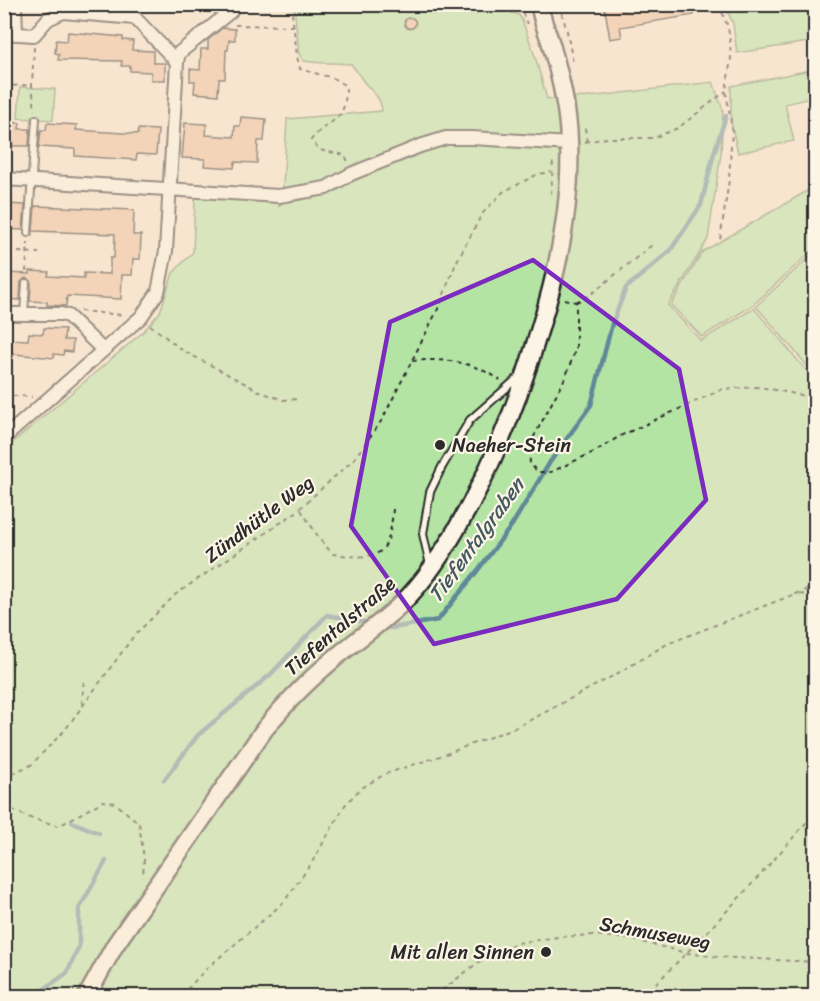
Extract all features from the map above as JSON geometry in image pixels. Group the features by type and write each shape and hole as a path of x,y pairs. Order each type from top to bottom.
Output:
{"street":[{"path":"15,4 10,34 34,35 48,19 63,12 135,18 177,62"},
{"name":"Tiefentalstraße","path":"87,996 115,945 264,730 284,705 305,683 384,620 410,595 431,569 459,525 511,419 550,296 561,253 565,223 570,144 568,119 562,86 539,6"},
{"path":"4,438 139,319 158,292 166,251 179,53 231,11"},
{"path":"4,179 279,196 326,188 351,174 446,138 570,144"},
{"path":"4,314 68,316 104,350"}],"lane":[{"path":"28,233 36,119"},
{"path":"24,314 26,280"},
{"path":"431,569 423,534 430,492 441,467 470,420 506,386 528,370"}],"path":[{"path":"291,4 300,69 333,78 346,86 346,104 335,121 320,129 311,140 319,150 345,155 351,174"},
{"path":"719,4 728,27 730,43 731,58 726,91 732,130 729,180 720,240"},
{"path":"486,13 519,5 528,26"},
{"path":"214,25 294,26"},
{"path":"34,44 32,85 36,119"},
{"path":"4,86 32,85"},
{"path":"587,142 607,138 653,138 678,128 726,91"},
{"name":"Zündhütle Weg","path":"4,777 31,765 65,730 133,637 176,594 242,551 300,508 354,459 382,420 439,307 456,263 482,214 503,192 538,174 552,171"},
{"path":"26,280 28,233"},
{"path":"550,296 576,302 590,294 652,244"},
{"path":"18,252 39,253"},
{"path":"576,302 576,348 566,376 529,446 530,464 538,472 551,471 596,451 620,436 723,389 760,387 816,398"},
{"path":"87,311 120,314 139,319 182,350 252,387 283,400 300,399"},
{"path":"412,361 431,359 475,366 500,379 506,386"},
{"path":"4,395 50,398"},
{"path":"300,508 321,541 333,554 374,556 381,552 389,538 393,509"},
{"path":"182,996 206,969 284,903 311,864 345,805 360,789 386,774 519,726 613,676 667,644 816,585"},
{"path":"795,594 816,595"},
{"path":"81,707 84,677"},
{"path":"4,806 30,818 59,826 103,801 115,803 139,824 144,859 143,879"},
{"path":"642,996 687,953 816,811"},
{"name":"Schmuseweg","path":"435,996 484,957 517,943 558,937 592,934 630,939 687,953 717,957 816,962"}],"highlighted area":[{"path":"533,260 679,369 706,500 617,599 434,644 351,526 390,322"}],"green space":[{"path":"294,5 508,5 512,13 519,15 522,20 547,99 589,97 713,82 723,110 721,154 708,239 668,305 701,341 754,308 815,381 815,996 5,996 4,450 143,332 160,312 173,273 193,252 195,197 280,203 278,207 282,203 287,119 382,111 378,98 351,64 304,61 299,54"},
{"path":"725,5 815,5 815,41 737,53 733,24"},
{"path":"815,69 815,97 785,104 794,141 738,153 731,123 731,86"},
{"path":"20,87 55,89 53,120 18,118"},
{"path":"815,188 815,248 753,305 702,337 671,305 702,252"},
{"path":"815,252 815,375 756,306"}],"building":[{"path":"604,4 621,4 622,10 657,4 692,4 694,15 620,27 622,37 610,39"},
{"path":"410,17 416,23 410,29 404,23"},
{"path":"222,28 235,29 235,40 229,40 228,50 226,50 225,79 219,79 218,95 194,93 195,81 190,81 190,69 200,70 201,49 208,49 208,40"},
{"path":"68,32 123,37 123,40 133,41 132,50 153,51 153,63 165,63 165,80 151,80 151,72 130,71 130,66 121,66 122,61 58,60 59,54 55,53 56,40 67,41"},
{"path":"241,117 266,119 264,141 258,141 257,163 235,162 234,168 204,166 205,159 182,158 185,123 207,124 206,135 234,137 235,126 240,126"},
{"path":"4,122 20,123 19,129 30,129 29,146 4,146"},
{"path":"47,123 77,125 76,130 138,134 138,129 158,130 156,155 137,154 136,160 75,156 75,149 39,147 41,130 46,130"},
{"path":"4,204 25,205 23,230 4,229"},
{"path":"35,206 134,210 133,235 141,235 140,259 133,259 132,275 122,275 121,299 67,296 66,306 47,305 47,302 30,301 31,283 26,278 21,282 20,300 4,299 4,273 49,272 48,276 84,278 84,273 110,274 110,258 114,258 115,234 33,231"},
{"path":"44,328 65,329 64,340 73,340 72,352 64,351 63,355 54,354 54,358 4,353 4,339 28,340 29,333 43,334"}],"waterway":[{"name":"Tiefentalgraben","path":"384,626 392,628 438,620 512,525 550,462 591,405 612,324 626,288 670,251 701,205 726,116"},
{"name":"Tiefentalgraben","path":"164,780 198,735 270,675 327,615 370,623"},
{"name":"Tiefentalgraben","path":"72,822 99,833"},
{"name":"Tiefentalgraben","path":"34,996 67,973 79,946 79,909 106,861"}],"place":[{"name":"Naeher-Stein","path":"440,445"},
{"name":"Mit allen Sinnen","path":"546,952"}]}
